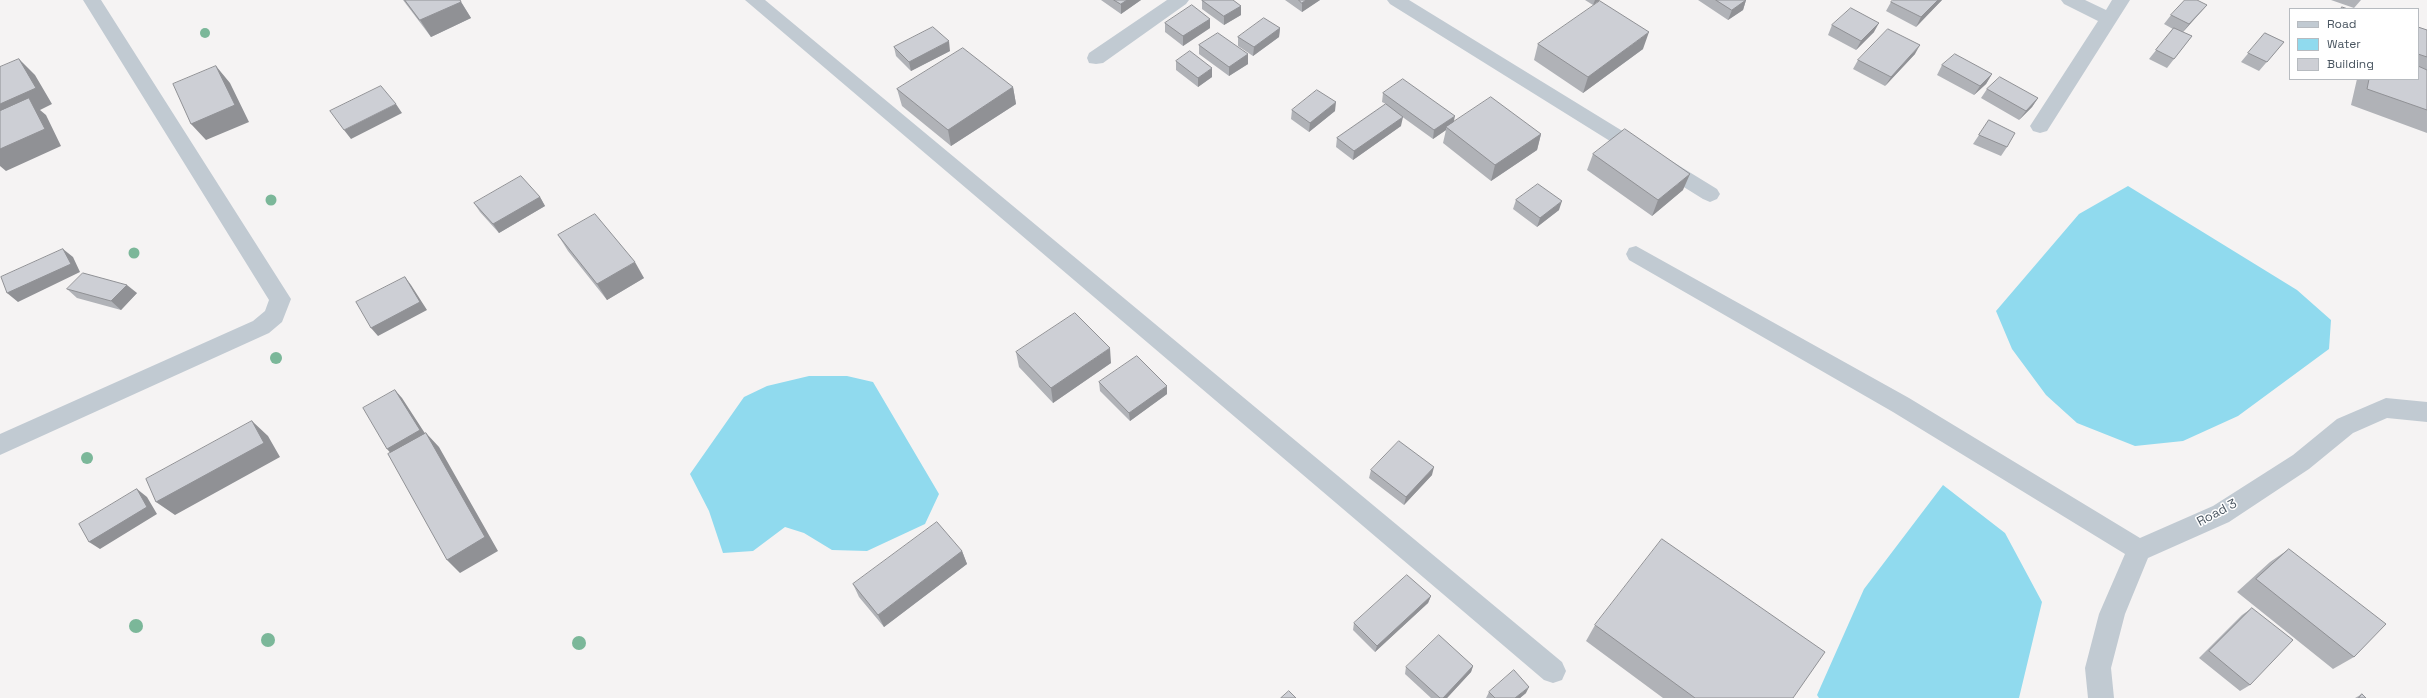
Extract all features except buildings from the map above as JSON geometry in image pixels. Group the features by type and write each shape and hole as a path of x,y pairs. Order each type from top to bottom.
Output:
{"street":[{"path":"0,445 260,327 274,316 280,299 92,0"},
{"path":"754,0 1553,671"},
{"path":"1096,58 1180,0"},
{"path":"1396,0 1710,194"},
{"path":"2070,0 2108,18"},
{"path":"2040,126 2108,18 2121,0"},
{"path":"1636,254 1901,405 2139,550 2122,586 2100,660 2098,668 2101,698"},
{"name":"Road 3","path":"2139,550 2221,514 2301,462 2345,426 2386,408 2427,412"}],"water":[{"path":"2128,186 2297,290 2331,320 2329,349 2238,416 2183,441 2135,446 2077,423 2046,395 2012,349 1996,311 2079,214"},
{"path":"809,376 847,376 873,382 939,494 925,524 867,551 832,550 804,533 785,527 753,551 723,553 709,511 690,474 744,397 767,386"},
{"path":"1943,485 2005,533 2042,602 2019,698 1819,698 1817,695 1864,589"}]}
